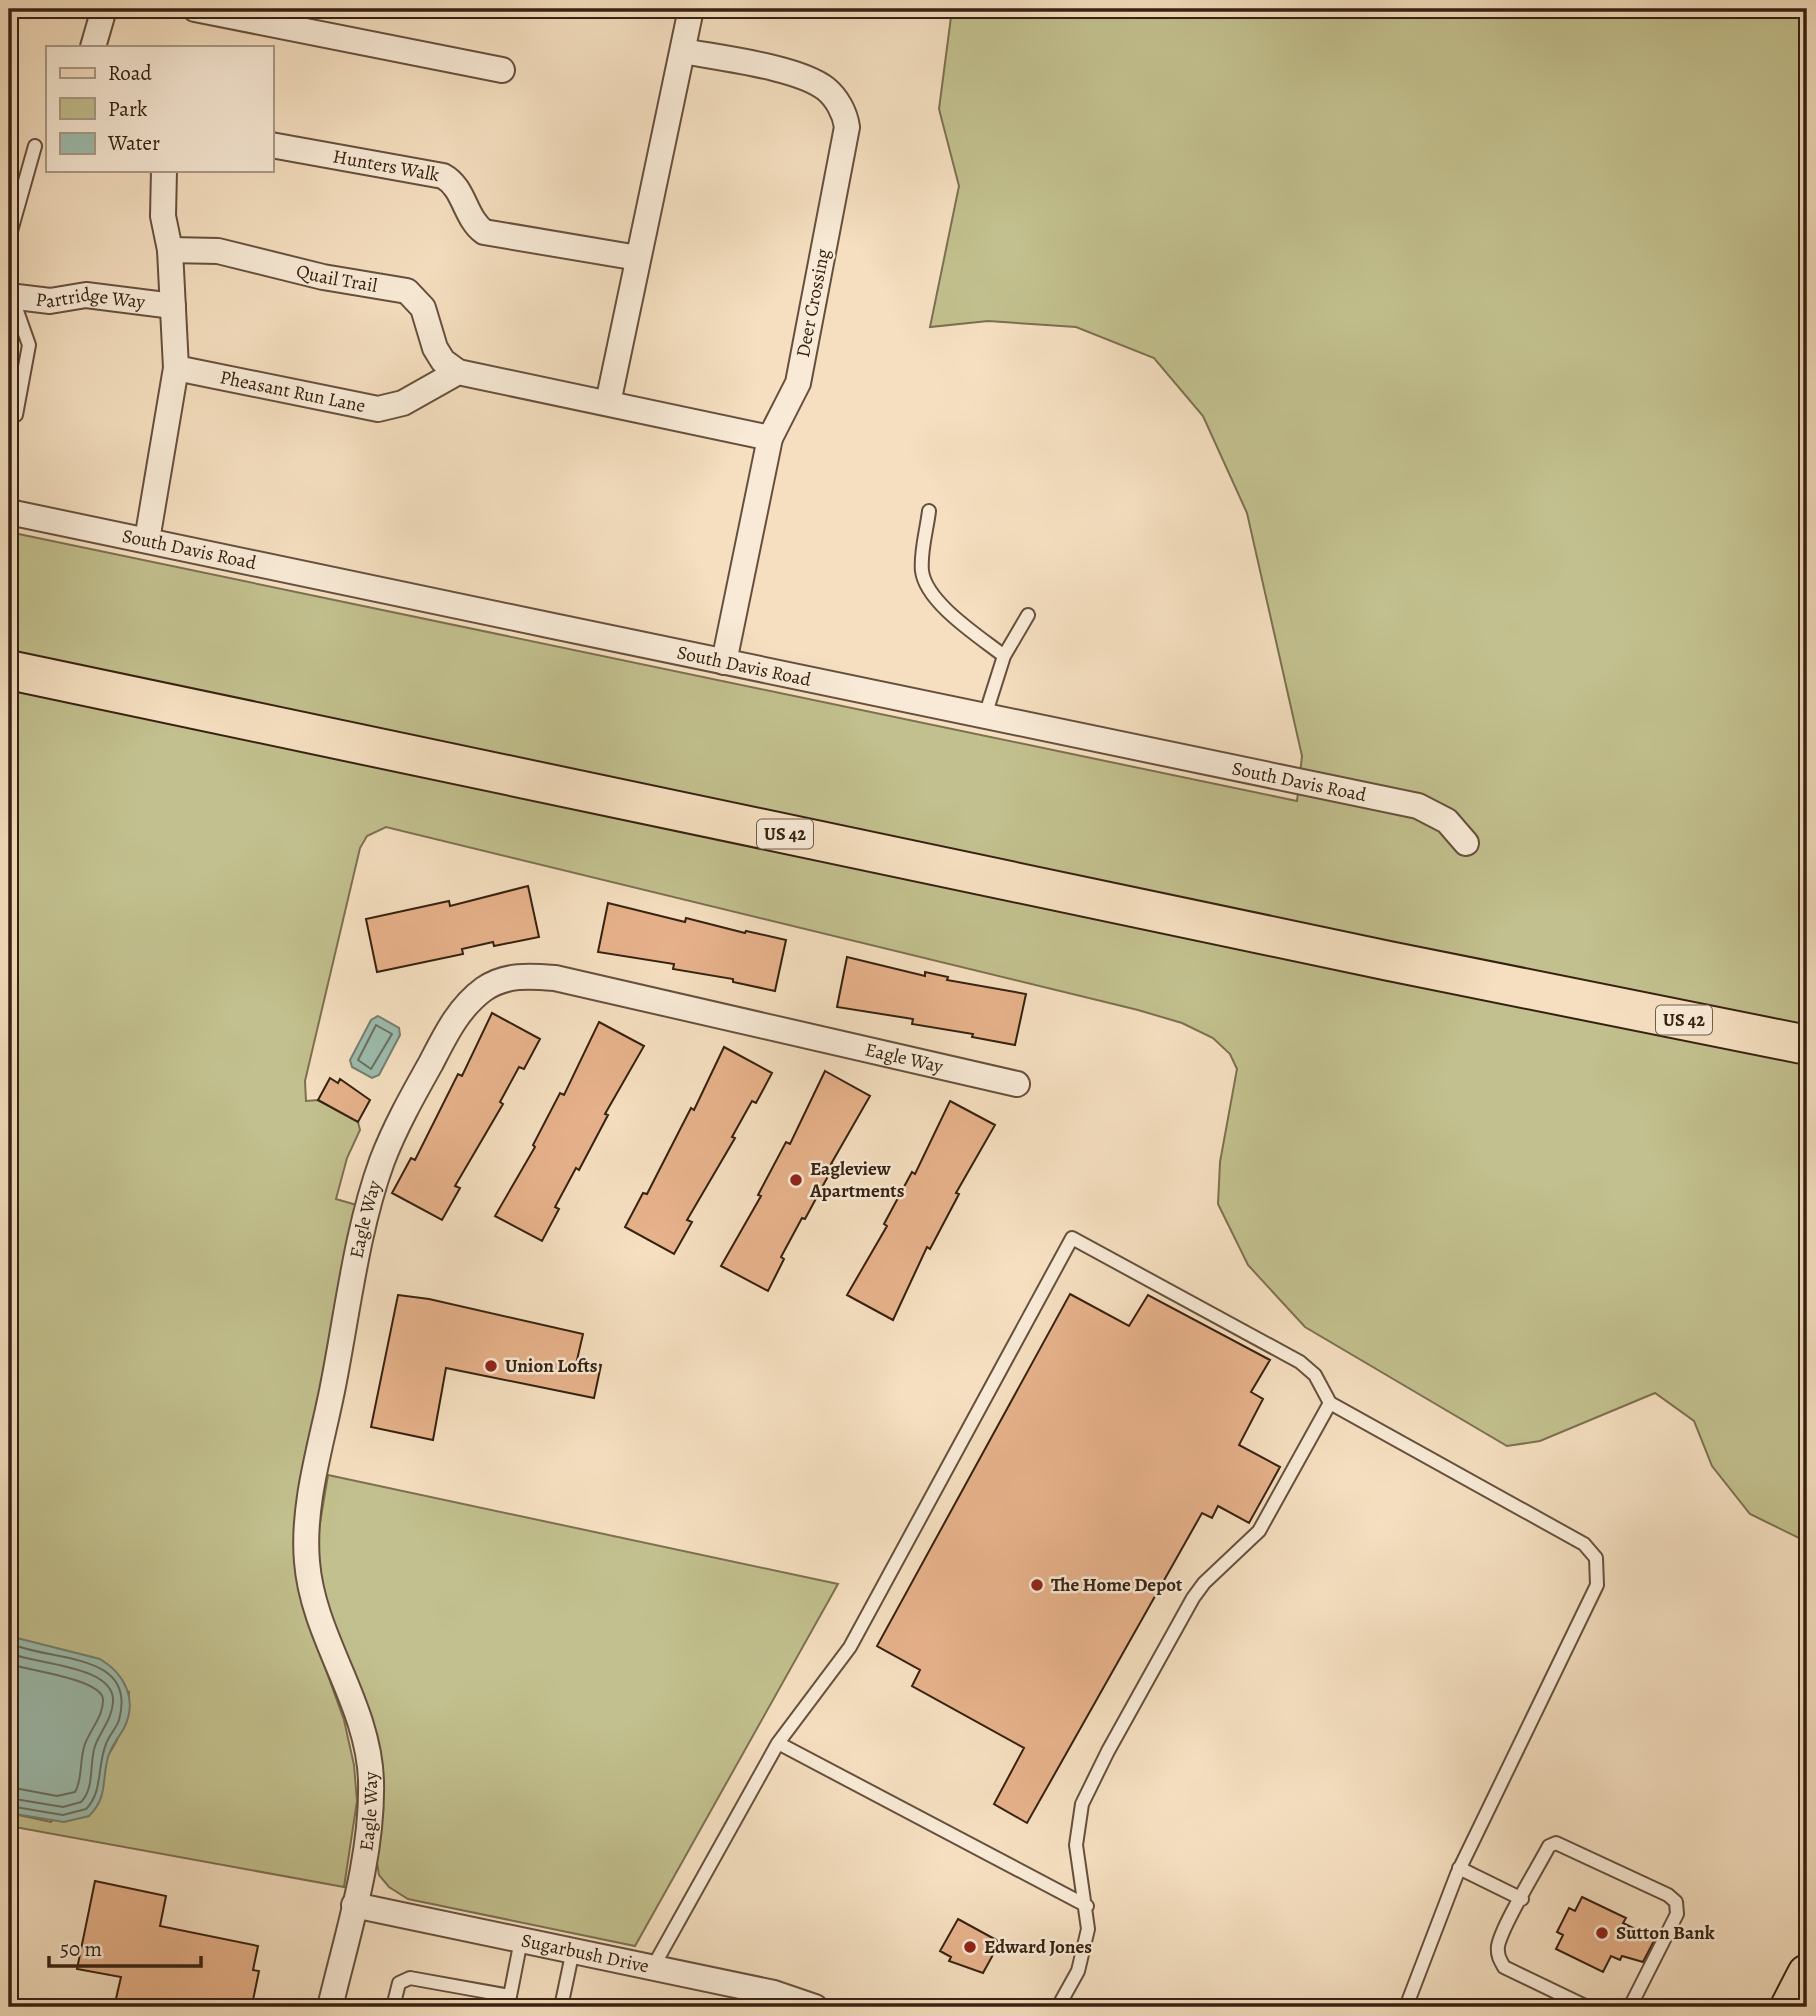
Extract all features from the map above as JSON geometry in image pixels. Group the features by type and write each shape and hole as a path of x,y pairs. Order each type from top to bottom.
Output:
{"main road":[{"name":"US 42","path":"9,670 1389,961 1807,1045"},
{"path":"1790,2007 1807,1974"}],"street":[{"path":"93,46 104,9"},
{"path":"195,9 502,70"},
{"path":"608,403 691,9"},
{"name":"Deer Crossing","path":"683,51 746,63 818,83 831,93 846,119 841,170 821,256 798,383 770,438 724,662"},
{"name":"Hunters Walk","path":"273,145 443,176 456,186 475,223 484,232 638,258"},
{"path":"147,540 176,368 170,250 163,216 164,172"},
{"name":"Quail Trail","path":"170,250 218,251 323,277 407,291 423,308 435,348 443,361 458,372"},
{"name":"Partridge Way","path":"10,293 50,301 86,295 173,306"},
{"name":"Pheasant Run Lane","path":"176,368 377,409 403,403 458,372"},
{"path":"458,372 770,438"},
{"name":"South Davis Road","path":"9,512 984,719 1418,806 1447,821 1466,843"},
{"name":"Eagle Way","path":"330,2007 367,1835 371,1780 360,1724 314,1600 307,1563 308,1511 365,1228 381,1164 395,1130 464,1007 484,989 514,976 555,978 1017,1084"},
{"name":"Sugarbush Drive","path":"354,1905 774,1993 815,2007"}],"lane":[{"path":"9,238 35,146"},
{"path":"10,293 29,345 16,415"},
{"path":"929,511 922,569 925,581 949,612 1004,656"},
{"path":"984,719 1004,656 1028,615"},
{"path":"653,1967 778,1743 850,1647 1072,1238 1300,1362 1315,1375 1330,1403 1584,1544 1596,1558 1597,1585 1586,1611 1460,1868 1406,2007"},
{"path":"1058,2007 1078,1971 1086,1947 1087,1906 1076,1845 1076,1825 1096,1775 1193,1598 1204,1583 1259,1531 1330,1403"},
{"path":"778,1743 1087,1906"},
{"path":"1587,2007 1504,1967 1498,1957 1498,1945 1549,1846 1556,1843 1668,1895 1675,1902 1677,1914 1630,2007"},
{"path":"1460,1868 1522,1899"},
{"path":"393,2007 399,1983 410,1978 510,1996 522,1940"},
{"path":"561,2007 573,1950"}],"green space":[{"path":"952,9 1807,9 1807,1039 9,665 9,532 1297,801 1302,756 1247,513 1203,416 1154,358 1076,327 988,321 930,327 959,186 939,109"},
{"path":"9,675 1807,1052 1807,1542 1750,1514 1712,1466 1694,1421 1655,1393 1540,1441 1507,1446 1305,1327 1248,1265 1218,1204 1220,1162 1237,1069 1230,1054 1213,1038 1182,1023 1138,1010 386,827 367,836 360,848 305,1081 306,1101 318,1100 358,1122 360,1130 347,1158 336,1199 360,1206 299,1512 313,1634 344,1720 354,1765 357,1801 344,1887 9,1826 9,1813 51,1822 78,1793 103,1763 122,1730 129,1692 9,1636 9,1059 14,1044 9,1039"},
{"path":"328,1475 838,1584 635,1946 408,1899 389,1887 379,1875 344,1653 323,1589 317,1541"}],"water":[{"path":"378,1016 399,1028 400,1035 379,1075 372,1078 352,1067 350,1060 371,1020"},
{"path":"9,1636 100,1659 116,1672 127,1689 130,1708 128,1718 110,1752 99,1803 89,1816 64,1822 9,1813"}],"building":[{"path":"528,886 539,937 494,946 493,942 462,949 463,954 377,972 366,919 449,901 450,906"},
{"path":"608,903 685,922 686,918 786,940 775,991 733,982 733,979 673,969 674,964 598,952"},
{"path":"847,957 925,976 925,972 948,977 947,980 1026,994 1015,1045 972,1037 973,1034 912,1024 913,1019 837,1007"},
{"path":"492,1013 540,1039 524,1069 519,1067 500,1102 503,1104 455,1186 460,1188 442,1220 392,1193 411,1158 415,1160 458,1074 462,1076"},
{"path":"599,1022 644,1046 605,1114 608,1115 579,1170 576,1168 555,1207 559,1209 542,1241 495,1216 535,1147 533,1145 560,1093 564,1095"},
{"path":"724,1047 772,1073 756,1103 752,1101 732,1137 735,1138 687,1220 692,1222 674,1254 625,1227 643,1193 647,1194 691,1108 694,1110"},
{"name":"Eagleview Apartments","path":"825,1071 870,1096 831,1164 834,1165 805,1219 802,1218 781,1257 784,1259 768,1291 721,1266 761,1196 758,1195 786,1142 790,1144"},
{"path":"330,1078 338,1083 340,1079 370,1100 358,1122 318,1100"},
{"name":"Eagleview Apartments","path":"950,1101 995,1125 956,1193 959,1194 930,1249 927,1247 893,1320 847,1295 887,1226 884,1224 912,1172 915,1174"},
{"name":"The Home Depot","path":"1070,1294 1129,1326 1148,1295 1270,1360 1251,1392 1263,1399 1239,1445 1280,1467 1249,1523 1218,1506 1212,1518 1202,1513 1027,1823 994,1804 1024,1748 912,1686 920,1670 877,1646"},
{"name":"Union Lofts","path":"398,1295 429,1299 583,1334 577,1360 601,1365 594,1398 446,1368 433,1440 371,1427"},
{"path":"95,1881 166,1896 160,1926 258,1946 253,1970 259,1971 252,2005 135,2007 115,2003 121,1977 77,1969"},
{"name":"Sutton Bank","path":"1582,1897 1626,1918 1623,1923 1655,1939 1643,1962 1622,1956 1620,1960 1611,1956 1603,1972 1556,1949 1563,1935 1557,1932 1569,1908 1575,1911"},
{"name":"Edward Jones","path":"958,1919 1000,1942 983,1973 949,1961 951,1957 940,1951"}],"place":[{"name":"Eagleview Apartments","path":"796,1180"},
{"name":"Union Lofts","path":"491,1366"},
{"name":"The Home Depot","path":"1037,1585"},
{"name":"Sutton Bank","path":"1602,1933"},
{"name":"Edward Jones","path":"970,1947"}]}
